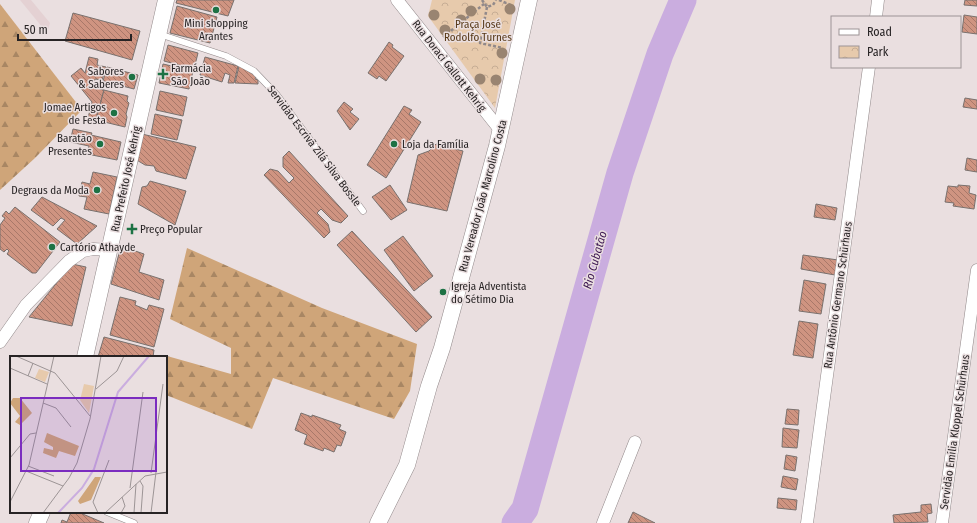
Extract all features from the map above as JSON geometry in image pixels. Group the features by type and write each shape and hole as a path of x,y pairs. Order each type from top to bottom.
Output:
{"main road":[{"name":"Rua Prefeito José Kehrig","path":"85,356 157,34 166,0"},
{"name":"Rua Vereador João Marcolino Costa","path":"378,523 407,465 429,386 442,348 501,131 522,3"},
{"path":"37,523 42,513"}],"street":[{"name":"Rua Doraci Gallott Kehrig","path":"397,0 501,131"},
{"path":"876,16 878,0"},
{"name":"Rua Antônio Germano Schürhaus","path":"807,523 869,68"},
{"path":"0,342 26,305 69,261 88,250 110,250"},
{"name":"Servidão Emília Kloppel Schürhaus","path":"942,523 977,270"},
{"path":"603,523 635,442"}],"lane":[{"name":"Servidão Escrivã Zilá Silva Bossle","path":"157,34 226,56 242,63 260,76 277,94 363,211"},
{"path":"109,513 134,523"}],"path":[{"path":"482,0 487,7"},
{"path":"487,7 493,5 496,0"},
{"path":"499,0 522,3"},
{"path":"432,44 484,4"},
{"path":"487,7 480,43 506,49"}],"shaded area":[{"path":"20,0 31,0 50,23 47,33"}],"green space":[{"name":"Praça José Rodolfo Turnes","path":"432,0 515,0 495,108 428,16"},
{"path":"0,4 82,110 35,158 0,190"},
{"path":"187,248 322,308 417,344 410,391 394,419 273,378 252,429 167,395 167,356 231,374 231,348 170,319"}],"building":[{"name":"Mini shopping Arantes","path":"177,0 234,0 228,16 176,3"},
{"path":"965,0 977,0 977,6 964,5"},
{"path":"177,6 217,17 210,43 170,33"},
{"path":"73,13 140,31 132,60 65,41"},
{"path":"964,15 977,17 977,34 962,32"},
{"path":"389,42 393,45 392,47 404,56 386,81 379,76 377,79 368,73"},
{"path":"168,45 198,53 194,69 164,61"},
{"path":"89,57 98,59 97,65 106,67 102,80 95,79 93,87 104,90 96,120 88,118 92,102 71,76 81,68 85,73"},
{"path":"205,57 238,66 234,83 228,83 230,75 225,73 222,82 200,75"},
{"path":"163,64 193,71 189,89 159,83"},
{"path":"239,66 256,76 255,79 258,80 258,84 235,83"},
{"path":"107,67 138,75 134,89 103,81"},
{"path":"104,90 128,96 127,101 129,103 125,127 96,120"},
{"path":"160,91 187,97 183,116 156,110"},
{"path":"965,98 977,100 977,109 963,107"},
{"path":"344,102 353,109 350,112 359,119 350,130 337,111"},
{"name":"Loja da Família","path":"404,106 412,110 409,114 421,122 386,178 367,165"},
{"path":"155,114 182,120 177,140 151,134"},
{"name":"Baratão Presentes","path":"73,129 121,142 117,160 87,154 89,146 70,142"},
{"path":"142,134 196,147 186,179 156,171 154,166 145,165 135,159"},
{"path":"436,144 463,151 447,211 407,202 418,155 429,151"},
{"path":"289,151 348,216 341,223 332,220 321,209 317,213 328,224 330,232 324,238 264,175 270,169 278,171 289,183 294,178 283,167 283,157"},
{"path":"967,158 977,160 977,172 965,170"},
{"name":"Degraus da Moda","path":"93,172 117,177 109,214 84,209 87,197 79,196 82,182 90,184"},
{"path":"150,181 186,191 175,225 138,204 142,187 147,186"},
{"path":"390,185 407,210 391,220 372,197"},
{"path":"958,185 970,186 969,193 976,195 974,209 953,206 954,203 945,202 948,186 958,187"},
{"path":"42,197 97,226 77,244 57,229 65,220 61,218 53,226 31,210"},
{"path":"816,204 837,208 835,220 814,217"},
{"path":"15,207 60,242 36,273 32,273 7,254 9,251 7,249 4,252 0,249 0,225 5,218 2,216 6,211 9,214"},
{"path":"352,231 432,317 416,332 337,245"},
{"path":"403,236 433,276 414,291 384,250"},
{"path":"121,246 144,254 139,272 164,280 159,300 111,284"},
{"path":"803,255 838,260 835,275 801,269"},
{"path":"72,264 86,267 72,326 29,317"},
{"path":"804,280 826,284 821,314 799,311"},
{"path":"120,297 136,301 135,305 147,310 149,305 164,309 154,347 110,335"},
{"path":"799,321 818,324 813,358 793,355"},
{"path":"104,337 154,350 153,356 98,356"},
{"path":"787,409 799,410 798,425 785,424"},
{"path":"301,413 312,417 312,415 341,425 339,429 346,432 341,446 337,445 334,452 324,448 323,451 304,444 307,435 295,430"},
{"path":"783,428 799,430 797,448 782,447"},
{"path":"786,455 797,457 795,471 784,469"},
{"path":"783,476 798,479 796,490 781,487"},
{"path":"778,498 797,500 796,510 777,508"},
{"path":"931,504 932,513 927,514 928,522 894,523 893,515 921,512 921,505"},
{"path":"633,512 655,523 628,523"},
{"path":"71,513 80,513 104,523 61,523 62,520 67,522"}],"waterway":[{"name":"Rio Cubatão","path":"515,523 525,509 620,173 660,54 683,0"}],"place":[{"name":"Mini shopping Arantes","path":"216,10"},
{"name":"Farmácia São João","path":"163,74"},
{"name":"Sabores & Saberes","path":"132,77"},
{"name":"Jomae Artigos de Festa","path":"114,113"},
{"name":"Baratão Presentes","path":"100,144"},
{"name":"Loja da Família","path":"394,144"},
{"name":"Degraus da Moda","path":"97,190"},
{"name":"Preço Popular","path":"132,229"},
{"name":"Cartório Athayde","path":"52,247"},
{"name":"Igreja Adventista do Sétimo Dia","path":"443,292"}]}
